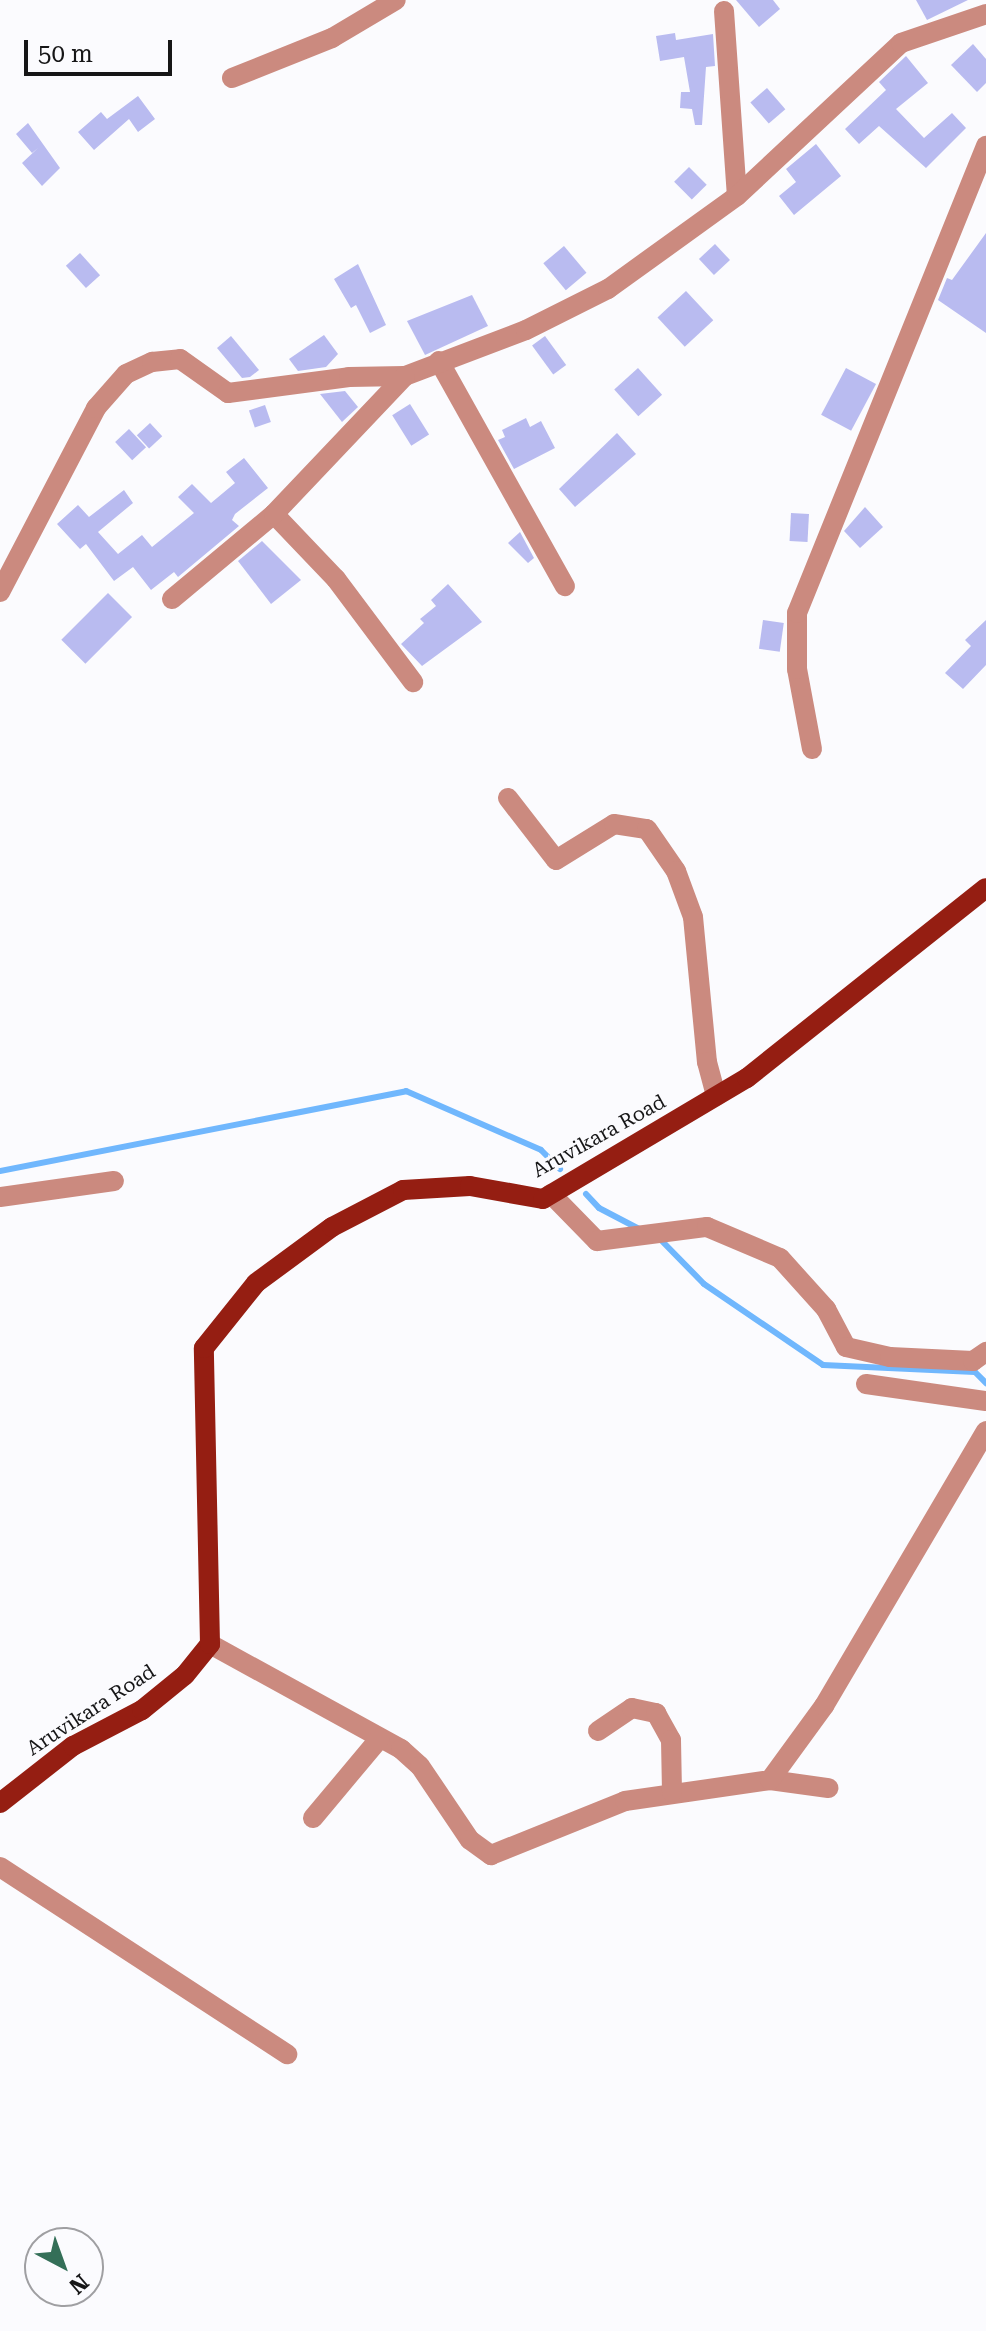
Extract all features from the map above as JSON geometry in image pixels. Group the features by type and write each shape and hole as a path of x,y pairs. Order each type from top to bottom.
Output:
{"main road":[{"name":"Aruvikara Road","path":"0,1803 73,1746 142,1710 185,1675 210,1644 204,1348 256,1283 332,1227 403,1190 470,1186 543,1199 747,1078 986,888"}],"street":[{"path":"232,78 332,38 396,0"},
{"path":"724,11 737,196"},
{"path":"172,599 274,514 405,376 526,330 608,289 737,196 888,52 986,14"},
{"path":"812,749 797,669 797,613 986,146"},
{"path":"0,592 96,408 126,374 152,362 180,359 228,393 349,377 405,376"},
{"path":"439,361 565,586"},
{"path":"274,514 336,579 413,682"},
{"path":"508,798 556,860 614,824 647,829 655,840 676,871 693,917 707,1062 716,1096"},
{"path":"0,1197 114,1181"},
{"path":"551,1194 597,1241 631,1240 669,1230 707,1227 780,1258 826,1309 846,1347 890,1357 973,1361 986,1352"},
{"path":"866,1384 986,1401"},
{"path":"770,1780 824,1706 986,1431"},
{"path":"210,1644 380,1738 420,1766 470,1840 491,1855 625,1801 770,1780 828,1788"},
{"path":"598,1731 632,1708 656,1713 671,1740 672,1792"},
{"path":"313,1818 380,1738"},
{"path":"0,1867 287,2054"}],"building":[{"path":"736,0 773,0 780,9 759,27"},
{"path":"916,0 968,0 927,20"},
{"path":"675,33 676,40 713,34 715,66 706,67 702,125 695,125 692,109 680,108 681,92 690,92 684,57 660,61 656,36"},
{"path":"973,44 986,59 986,83 977,92 951,65"},
{"path":"906,56 928,83 896,109 924,138 952,113 966,128 926,168 879,126 859,144 845,129 886,90 879,82"},
{"path":"767,88 785,109 769,124 750,102"},
{"path":"138,96 155,119 138,132 129,119 94,150 78,132 101,112 107,119"},
{"path":"28,123 60,168 42,186 22,163 38,148 32,153 16,134"},
{"path":"816,144 841,176 794,215 779,196 796,182 786,169"},
{"path":"689,167 707,185 692,200 674,182"},
{"path":"986,233 986,333 938,300 947,278 952,280"},
{"path":"715,244 730,260 714,275 699,259"},
{"path":"564,246 586,273 566,290 543,263"},
{"path":"80,253 100,275 86,288 66,266"},
{"path":"358,264 386,325 370,333 356,305 351,308 334,279"},
{"path":"686,291 713,320 685,347 657,318"},
{"path":"472,295 488,326 425,355 407,321"},
{"path":"324,335 338,354 326,367 298,371 289,359"},
{"path":"231,336 259,370 250,377 242,378 217,348"},
{"path":"545,336 566,365 553,375 532,345"},
{"path":"638,368 662,395 638,416 614,389"},
{"path":"846,368 876,384 851,431 821,415"},
{"path":"345,391 358,407 342,422 320,394"},
{"path":"410,404 429,435 411,446 392,415"},
{"path":"265,405 271,422 255,428 249,411"},
{"path":"526,418 530,427 541,421 555,448 514,469 498,440 505,437 502,430"},
{"path":"150,423 162,436 149,448 137,435"},
{"path":"129,429 146,447 132,460 115,442"},
{"path":"617,433 636,454 575,507 559,489"},
{"path":"244,458 268,488 235,514 232,520 239,526 178,577 174,572 151,590 133,567 114,581 86,544 80,549 57,524 78,505 89,517 124,490 133,503 98,532 118,554 142,535 152,547 194,513 178,497 192,484 211,503 235,483 226,472"},
{"path":"865,507 883,527 860,548 844,531"},
{"path":"791,513 809,514 808,542 790,541"},
{"path":"520,532 534,558 528,563 508,543"},
{"path":"262,541 301,580 271,604 238,561"},
{"path":"448,584 482,622 422,666 401,644 424,623 420,619 436,606 431,600"},
{"path":"108,593 132,617 85,664 61,640"},
{"path":"763,620 784,623 780,652 759,649"},
{"path":"986,620 986,665 963,689 945,673 971,646 965,640"}],"waterway":[{"path":"0,1171 406,1091 541,1150 560,1169"},
{"path":"586,1194 599,1208 641,1230"},
{"path":"659,1238 704,1284 823,1365 975,1372 986,1383"}]}
